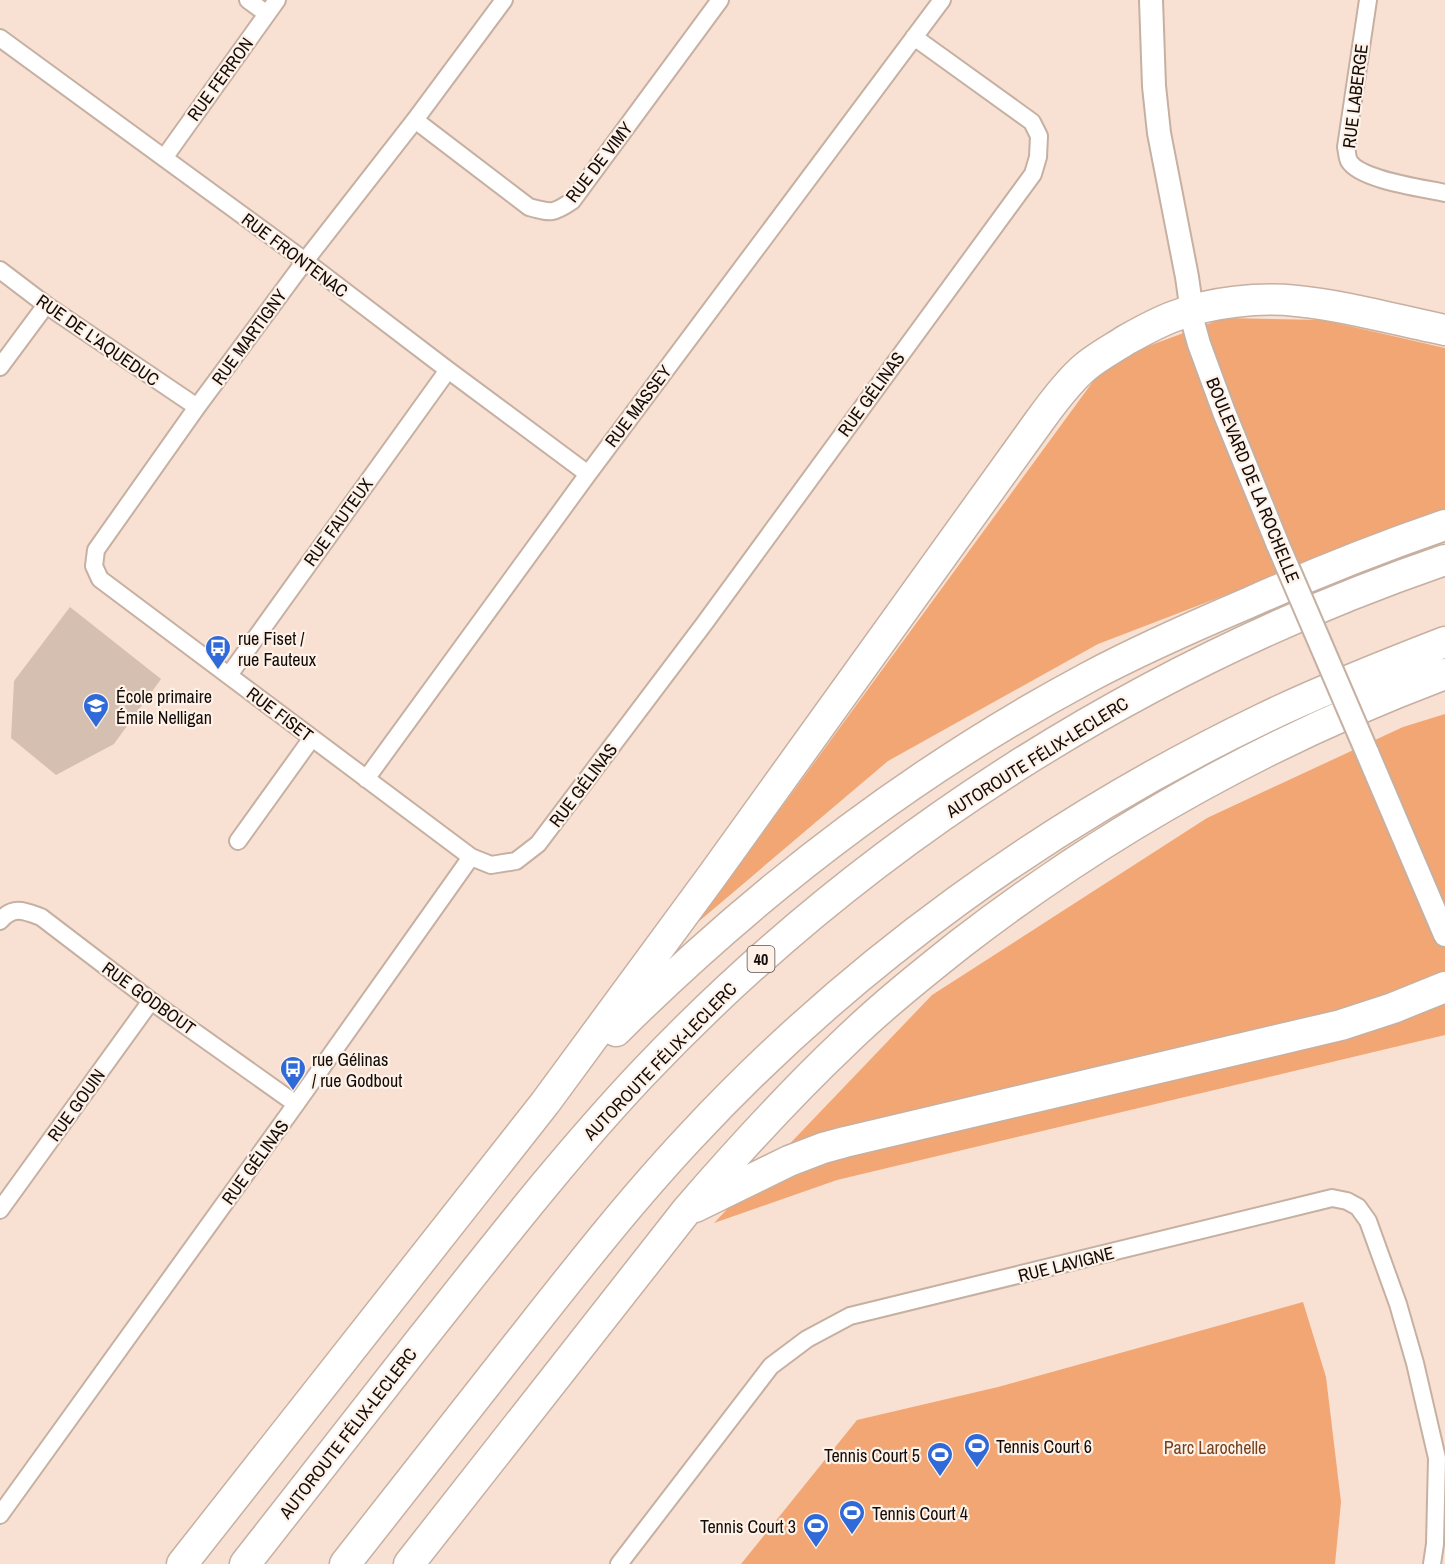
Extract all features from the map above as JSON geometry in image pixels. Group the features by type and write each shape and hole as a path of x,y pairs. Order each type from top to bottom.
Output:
{"highway":[{"path":"182,1564 545,1102 726,857 1055,400 1083,369 1107,351 1162,321 1222,304 1264,300 1297,301 1349,309 1445,330"},
{"path":"545,1102 682,967 772,889 892,798 961,752 1079,682 1169,637 1317,573 1445,525"},
{"name":"AUTOROUTE FÉLIX-LECLERC","path":"245,1564 564,1161 668,1047 795,929 894,850 962,802 1033,756 1133,697 1171,676 1274,627 1352,594 1445,560"},
{"path":"345,1564 581,1263 651,1180 743,1083 842,992 970,893 1037,846 1107,802 1259,720 1360,675 1445,642"},
{"path":"409,1564 687,1210 759,1128 845,1041 916,979 1062,870 1177,798 1231,769 1346,714 1445,674"},
{"path":"687,1210 789,1161 823,1148 903,1127 1341,1025 1445,987"}],"street":[{"path":"248,0 267,14"},
{"name":"RUE FERRON","path":"164,158 277,0"},
{"name":"RUE MARTIGNY","path":"94,566 96,550 197,407 504,0"},
{"name":"RUE DE VIMY","path":"415,120 529,207 544,211 558,211 572,201 720,0"},
{"name":"RUE MASSEY","path":"366,778 588,474 942,0"},
{"name":"BOULEVARD DE LA ROCHELLE","path":"1151,0 1154,86 1159,133 1199,344 1278,546 1445,935"},
{"name":"RUE LABERGE","path":"1368,0 1346,147 1349,162 1364,173 1380,179 1445,193"},
{"name":"RUE GÉLINAS","path":"0,1515 471,857 491,865 516,861 538,844 704,624 1033,174 1038,157 1039,136 1032,122 914,37"},
{"name":"RUE FRONTENAC","path":"0,38 305,261 588,474"},
{"name":"RUE DE L'AQUEDUC","path":"0,270 46,305 197,407"},
{"path":"0,367 46,305"},
{"name":"RUE FAUTEUX","path":"229,675 448,370"},
{"name":"RUE FISET","path":"94,566 100,579 471,857"},
{"path":"238,841 312,738"},
{"name":"RUE GODBOUT","path":"0,921 14,911 23,910 41,917 151,1001 296,1104"},
{"name":"RUE GOUIN","path":"0,1210 151,1001"},
{"name":"RUE LAVIGNE","path":"619,1564 771,1366 807,1339 850,1316 1107,1255 1332,1198 1347,1201 1358,1207 1368,1221 1401,1314 1441,1457 1432,1564"}],"green space":[{"path":"1224,318 1323,320 1445,348 1445,511 1098,644 888,761 697,923 1108,361"},
{"path":"1445,714 1445,1035 837,1180 714,1223 932,995 1207,818 1403,727"},
{"name":"Parc Larochelle","path":"1303,1302 1326,1377 1341,1502 1335,1564 741,1564 857,1420 998,1387"}],"building":[{"path":"70,607 161,679 114,744 56,775 11,738 14,681"}],"place":[{"name":"rue Fiset / rue Fauteux","path":"218,671"},
{"name":"École primaire Émile Nelligan","path":"96,729"},
{"name":"rue Gélinas / rue Godbout","path":"293,1092"},
{"name":"Tennis Court 6","path":"977,1469"},
{"name":"Tennis Court 5","path":"940,1478"},
{"name":"Tennis Court 4","path":"852,1536"},
{"name":"Tennis Court 3","path":"816,1549"}]}
